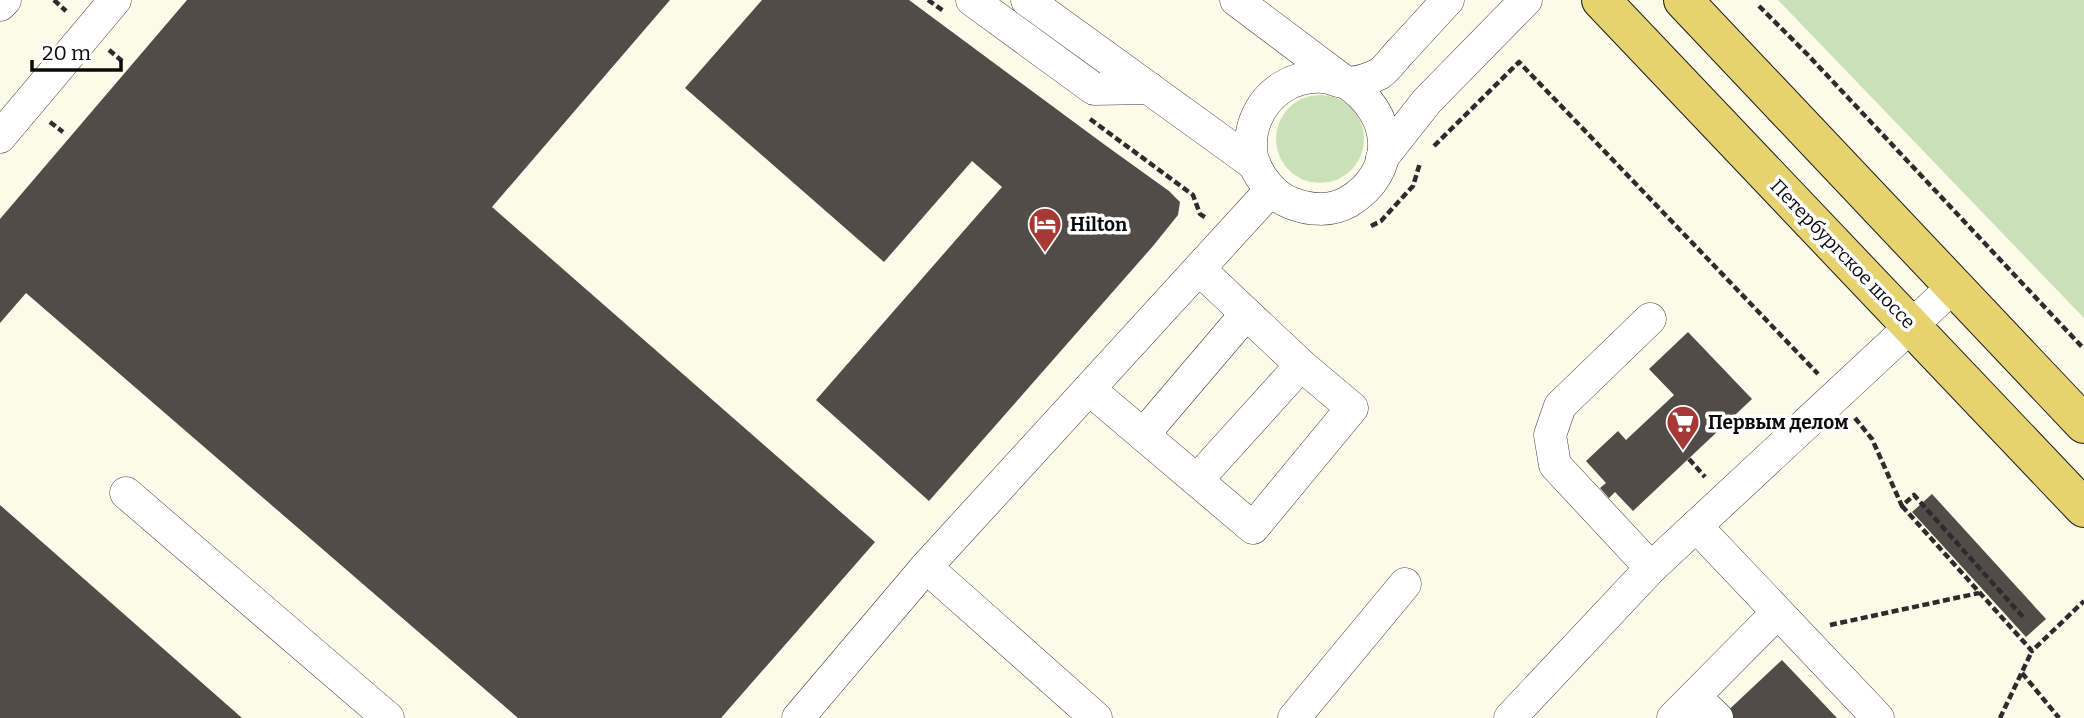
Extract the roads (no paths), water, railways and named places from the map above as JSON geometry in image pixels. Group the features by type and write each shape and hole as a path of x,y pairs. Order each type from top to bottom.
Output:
{"main road":[{"name":"Петербургское шоссе","path":"1601,0 2084,508"},
{"path":"1683,0 2084,424"}],"street":[{"path":"0,5 5,0"},
{"path":"0,137 115,0"},
{"path":"972,0 1094,89 1149,88"},
{"path":"1027,0 1149,88 1263,178 1287,202 1306,208 1326,209 1345,203 1362,192 1375,177 1382,159 1384,140 1381,122 1373,106 1360,92 1236,0"},
{"path":"1263,178 1251,147 1253,127 1260,109 1272,94 1288,83 1307,77 1326,77 1345,82 1363,80 1381,73 1448,0"},
{"path":"1382,159 1427,101 1526,0"},
{"path":"798,718 926,566 1199,269 1263,178"},
{"path":"1089,389 1253,528 1352,408 1301,365 1199,269"},
{"path":"1510,718 1651,568 1954,286"},
{"path":"1143,435 1246,314"},
{"path":"1650,319 1560,406 1550,435 1555,465 1651,568"},
{"path":"1197,480 1301,365"},
{"path":"126,493 388,718"},
{"path":"1696,526 1878,718"},
{"path":"926,566 1096,718"},
{"path":"1294,718 1405,584"},
{"path":"1695,711 1786,623"}],"place":[{"name":"Hilton","path":"1045,254"},
{"name":"Первым делом","path":"1683,452"}]}
